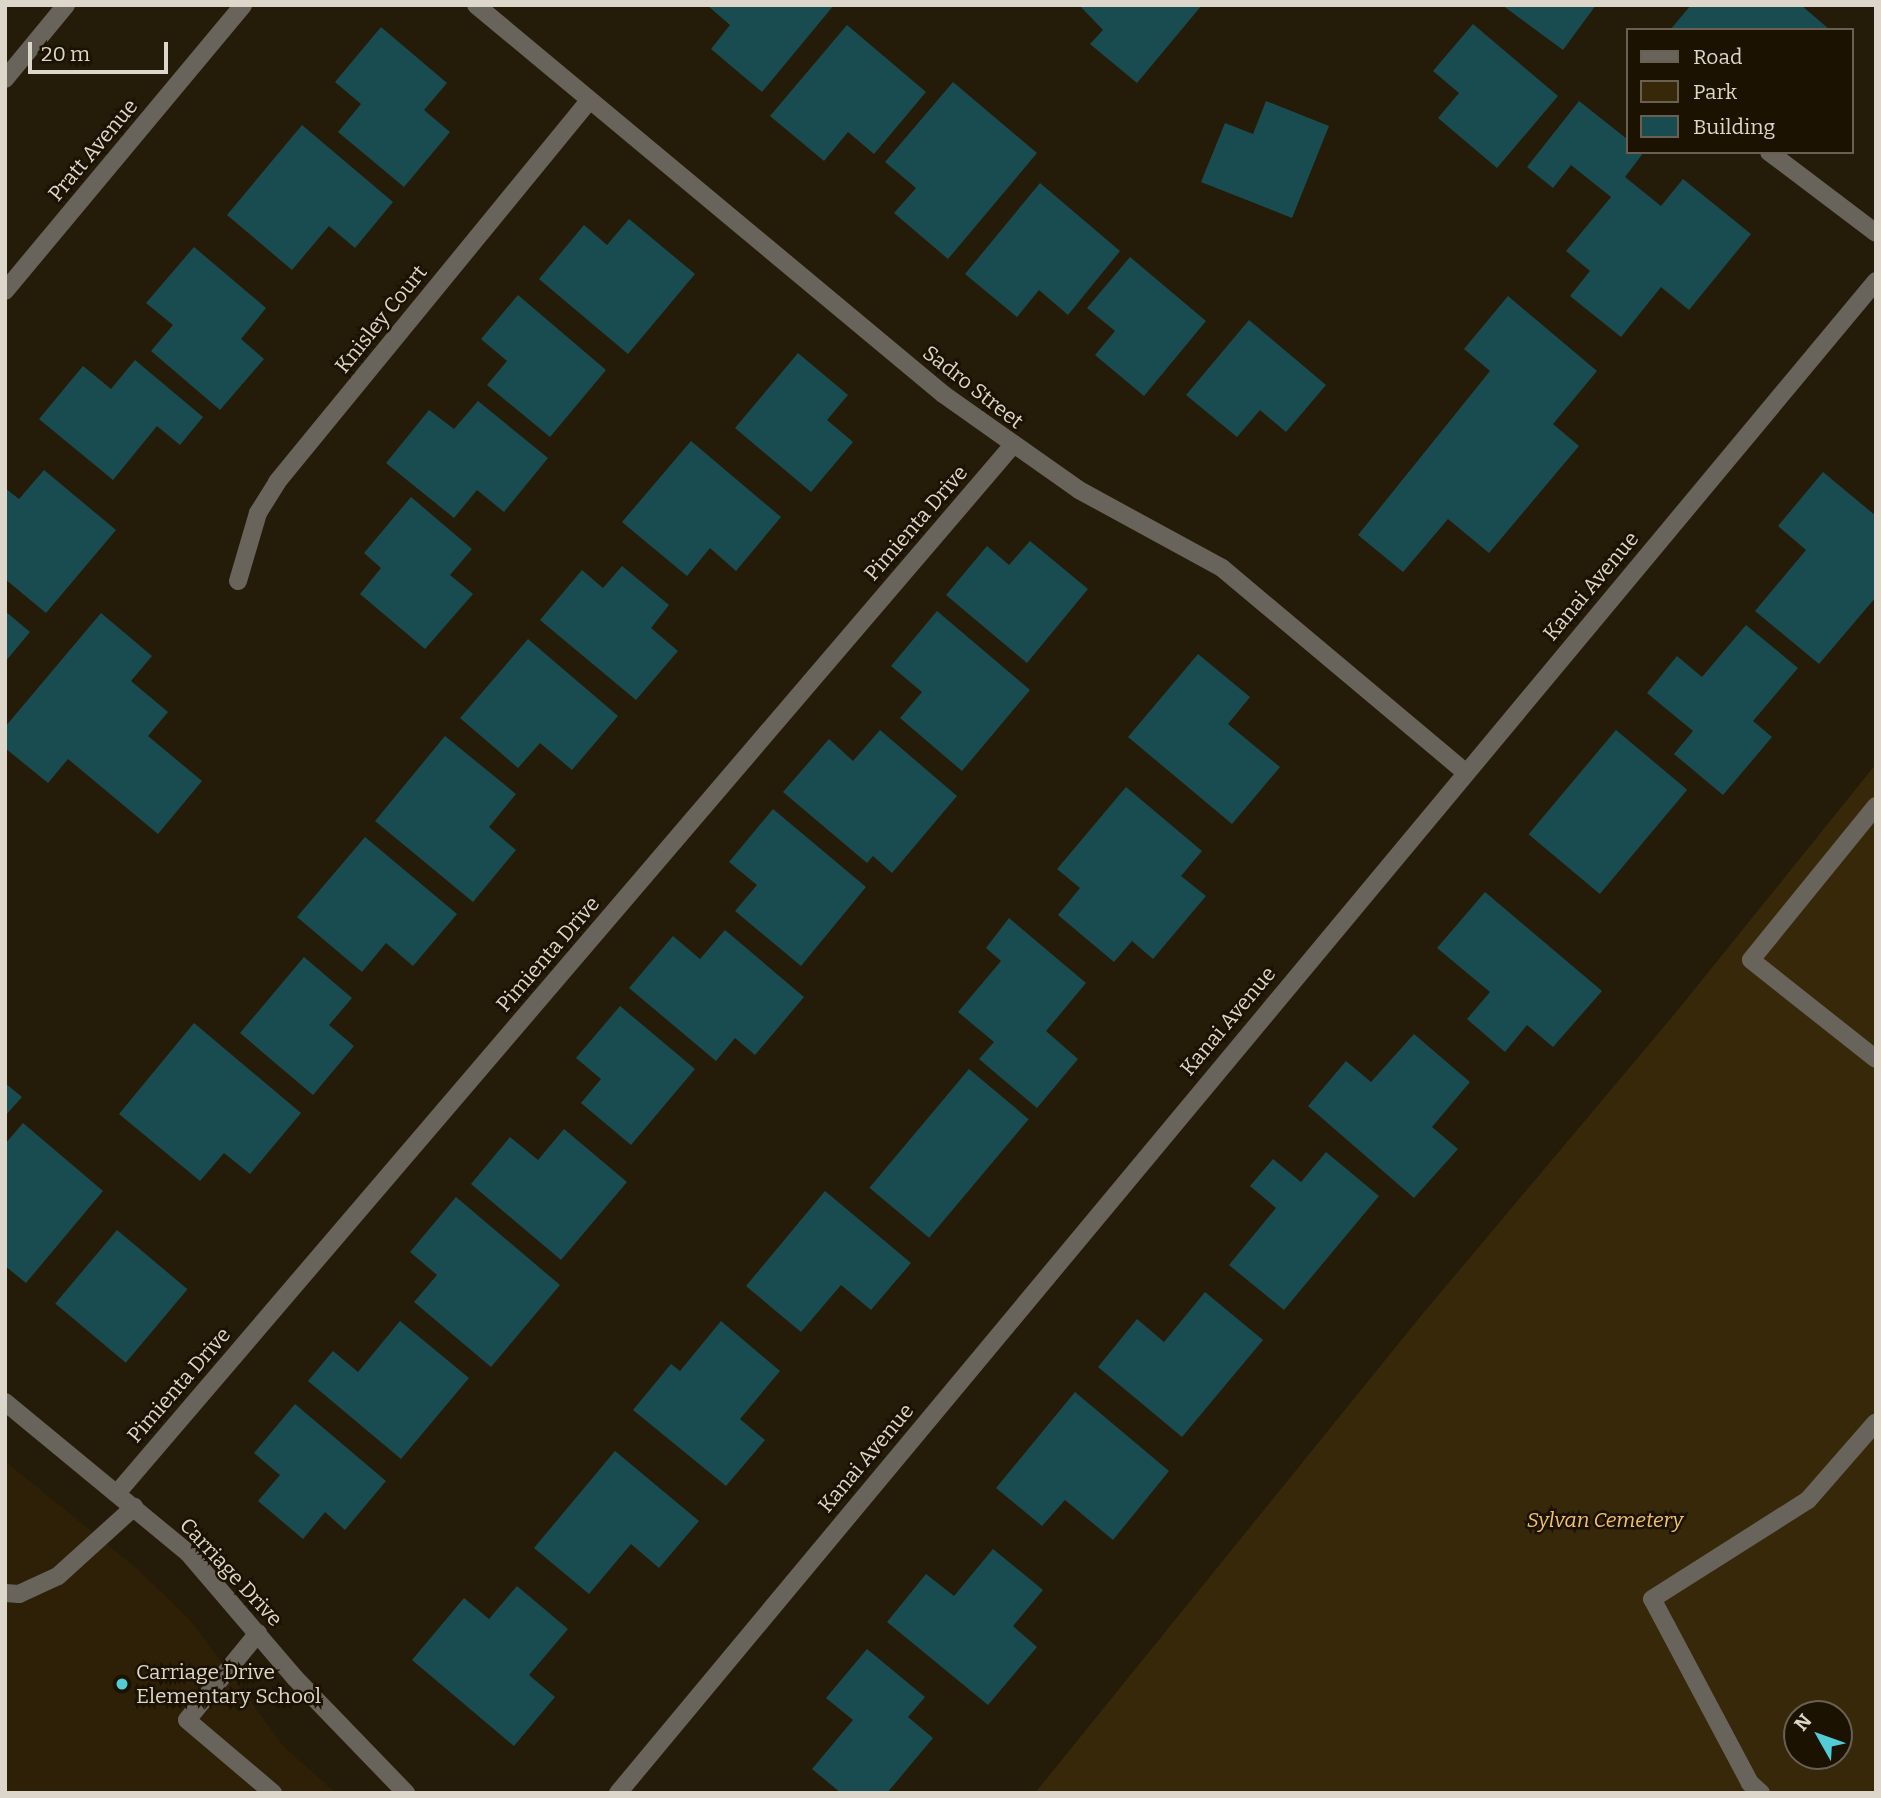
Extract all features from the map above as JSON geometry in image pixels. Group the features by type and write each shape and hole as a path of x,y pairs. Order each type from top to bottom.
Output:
{"street":[{"path":"5,79 66,5"},
{"name":"Pratt Avenue","path":"5,291 243,5"},
{"name":"Sadro Street","path":"476,5 588,102 1012,446 1079,490 1222,568 1465,772"},
{"name":"Knisley Court","path":"237,581 253,524 277,482 588,102"},
{"path":"1772,154 1876,233"},
{"name":"Kanai Avenue","path":"618,1793 1876,281"},
{"name":"Pimienta Drive","path":"118,1492 1012,446"},
{"path":"1876,806 1751,960 1876,1059"},
{"name":"Carriage Drive","path":"5,1402 118,1492 188,1553 295,1678 405,1793"},
{"path":"1761,1793 1750,1783 1652,1600 1808,1500 1876,1422"},
{"path":"5,1593 19,1594 58,1576 135,1507"},
{"path":"258,1633 187,1720 274,1793"}],"shaded area":[{"name":"Carriage Drive Elementary School","path":"5,1461 134,1566 191,1621 284,1747 336,1793 5,1793"}],"green space":[{"name":"Sylvan Cemetery","path":"1876,764 1876,1793 1035,1793 1420,1317 1677,1011"}],"building":[{"path":"707,5 834,5 762,92 711,49 730,25"},
{"path":"1079,5 1202,5 1137,83 1090,44 1103,30"},
{"path":"1502,5 1596,5 1563,50"},
{"path":"1691,5 1801,5 1828,28 1672,28"},
{"path":"1473,24 1558,96 1497,168 1438,118 1459,93 1433,71"},
{"path":"847,25 926,92 874,154 848,132 824,161 770,116"},
{"path":"381,27 447,83 424,110 450,132 404,187 338,132 361,104 335,82"},
{"path":"953,82 1037,153 948,259 894,213 916,188 885,162"},
{"path":"1266,101 1329,126 1292,218 1201,182 1225,123 1253,134"},
{"path":"1579,101 1626,138 1626,154 1642,154 1625,177 1661,206 1683,179 1751,234 1689,310 1661,287 1621,337 1570,296 1590,271 1566,251 1611,197 1571,165 1553,188 1527,167"},
{"path":"302,125 393,202 355,248 329,226 292,270 227,215"},
{"path":"1040,183 1120,251 1068,315 1039,290 1017,317 965,274"},
{"path":"629,219 695,274 628,354 539,279 584,225 607,245"},
{"path":"194,247 266,308 241,339 264,359 220,410 151,351 173,325 146,303"},
{"path":"1130,257 1206,321 1144,396 1095,355 1115,331 1087,308"},
{"path":"518,295 606,370 550,437 487,385 507,361 481,339"},
{"path":"1508,296 1597,371 1553,424 1579,446 1489,553 1448,519 1403,572 1358,535 1490,371 1464,349"},
{"path":"1249,320 1326,385 1286,432 1260,410 1237,437 1186,395"},
{"path":"798,353 848,395 827,420 853,442 811,492 735,428"},
{"path":"135,360 203,417 180,445 157,426 113,480 39,419 83,366 111,389"},
{"path":"478,401 548,458 504,512 477,490 454,518 386,463 429,410 454,429"},
{"path":"691,441 781,517 736,571 710,548 687,576 622,522"},
{"path":"44,470 116,530 46,613 5,579 5,488 19,499"},
{"path":"1823,472 1876,516 1876,597 1819,664 1755,611 1806,550 1778,526"},
{"path":"411,497 472,549 450,575 473,594 425,649 360,594 381,568 364,553"},
{"path":"1030,541 1088,589 1027,663 946,595 987,546 1009,565"},
{"path":"622,566 669,605 651,628 678,651 636,700 540,620 582,570 603,588"},
{"path":"5,611 30,632 5,662"},
{"path":"937,611 1030,690 962,771 900,718 922,692 891,666"},
{"path":"101,613 152,656 131,681 168,712 148,736 202,781 158,834 68,759 48,783 5,748 5,727"},
{"path":"1746,625 1798,668 1753,721 1772,737 1723,795 1674,754 1693,731 1647,693 1677,656 1702,677"},
{"path":"528,639 618,716 572,770 540,743 518,768 460,718"},
{"path":"1198,654 1250,697 1228,724 1280,767 1232,824 1128,737"},
{"path":"880,730 957,796 892,873 873,856 867,863 783,792 829,739 853,761"},
{"path":"1616,730 1687,790 1600,894 1529,834"},
{"path":"445,736 516,794 489,827 516,850 473,902 375,821"},
{"path":"1126,787 1202,851 1181,876 1206,896 1153,959 1132,941 1114,962 1058,915 1080,888 1057,869"},
{"path":"773,809 866,887 801,966 735,911 757,885 729,862"},
{"path":"365,837 457,914 413,966 386,943 362,972 297,917"},
{"path":"1485,892 1602,991 1553,1047 1527,1025 1505,1052 1467,1019 1490,992 1437,948"},
{"path":"1009,918 1086,983 1046,1031 1078,1059 1037,1108 979,1059 994,1042 958,1012 1001,961 986,948"},
{"path":"725,930 804,997 755,1055 735,1038 716,1061 629,988 673,936 700,959"},
{"path":"304,957 352,998 329,1025 354,1046 313,1095 240,1033"},
{"path":"620,1006 695,1069 631,1145 581,1103 601,1079 576,1058"},
{"path":"194,1023 301,1113 250,1174 224,1153 200,1181 119,1114"},
{"path":"1414,1034 1470,1082 1432,1127 1458,1149 1414,1198 1308,1106 1346,1061 1371,1082"},
{"path":"969,1069 1029,1119 929,1238 869,1188"},
{"path":"5,1083 22,1097 5,1116"},
{"path":"23,1123 103,1191 26,1283 5,1266 5,1144"},
{"path":"564,1129 627,1182 561,1260 471,1184 510,1137 538,1160"},
{"path":"1326,1152 1379,1196 1284,1310 1229,1265 1276,1208 1250,1186 1273,1159 1301,1182"},
{"path":"825,1191 911,1263 871,1310 841,1285 801,1332 746,1286"},
{"path":"456,1197 560,1285 491,1367 414,1302 437,1275 410,1252"},
{"path":"117,1230 187,1289 126,1363 55,1304"},
{"path":"1205,1292 1263,1340 1182,1437 1098,1367 1137,1319 1164,1342"},
{"path":"400,1321 469,1378 401,1459 308,1381 333,1351 358,1372"},
{"path":"721,1321 780,1371 740,1419 765,1440 726,1486 633,1410 671,1364 680,1371"},
{"path":"1075,1392 1169,1471 1113,1540 1065,1500 1042,1526 996,1488"},
{"path":"295,1404 386,1481 345,1530 325,1512 303,1539 258,1501 280,1475 254,1453"},
{"path":"615,1451 699,1521 659,1568 631,1544 589,1594 534,1548"},
{"path":"993,1549 1043,1590 1013,1626 1037,1647 988,1705 887,1622 926,1574 954,1596"},
{"path":"517,1586 568,1629 529,1675 555,1697 514,1746 412,1660 464,1598 489,1619"},
{"path":"867,1649 925,1697 908,1717 933,1738 887,1793 841,1793 812,1769 853,1720 826,1698"}],"place":[{"name":"Carriage Drive Elementary School","path":"122,1684"}]}
